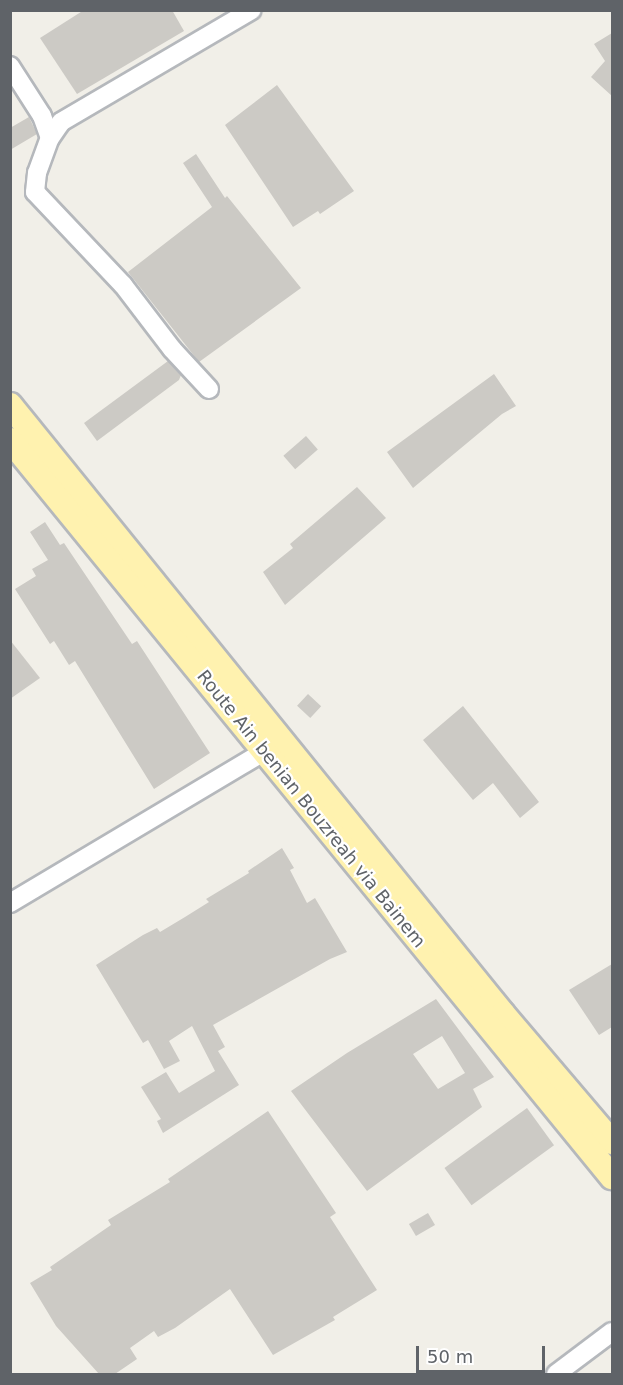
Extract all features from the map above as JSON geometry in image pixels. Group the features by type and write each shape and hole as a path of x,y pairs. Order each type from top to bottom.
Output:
{"main road":[{"name":"Route Ain benian Bouzreah via Bainem","path":"10,405 496,1005 612,1142"},
{"name":"Route Ain benian Bouzreah via Bainem","path":"10,440 612,1177"}],"street":[{"path":"209,389 172,349 123,285 35,192 37,173 50,138 61,122 223,18 252,10"},
{"path":"10,66 42,116 50,138"},
{"path":"10,903 263,752"},
{"path":"556,1374 612,1332"}],"building":[{"path":"84,10 172,10 184,31 77,94 40,38"},
{"path":"612,33 612,96 591,77 605,61 594,44"},
{"path":"277,85 354,191 320,214 318,211 293,227 225,125"},
{"path":"29,117 37,134 10,150 10,128"},
{"path":"196,154 225,198 227,196 301,288 199,362 128,272 212,207 183,163"},
{"path":"168,361 181,375 179,380 97,441 84,423"},
{"path":"494,374 516,406 502,414 413,488 387,452"},
{"path":"306,436 318,450 295,469 283,456"},
{"path":"357,487 386,518 285,605 263,572 293,548 290,544"},
{"path":"45,522 60,545 64,543 132,644 137,641 210,753 154,789 75,661 69,665 54,641 50,644 15,589 36,576 32,569 48,560 30,532"},
{"path":"10,640 40,678 10,699"},
{"path":"308,694 321,706 310,718 297,706"},
{"path":"463,706 539,802 520,818 493,783 473,800 423,740"},
{"path":"282,848 294,868 290,870 307,903 315,898 347,952 330,959 213,1025 225,1047 218,1051 239,1085 163,1133 157,1121 161,1119 141,1087 166,1072 179,1093 215,1071 192,1026 169,1041 180,1061 164,1069 148,1040 143,1043 96,965 143,935 157,928 160,932 209,902 206,899 249,873 248,871"},
{"path":"612,964 612,1027 599,1035 569,990"},
{"path":"436,999 494,1077 473,1089 482,1107 367,1191 291,1091 347,1053","holes":["442,1036 465,1073 438,1089 413,1054"]},
{"path":"527,1108 554,1145 472,1205 444,1168"},
{"path":"268,1111 336,1213 330,1217 377,1290 333,1317 335,1320 273,1355 230,1289 175,1328 158,1337 154,1331 130,1348 137,1359 115,1374 99,1374 56,1326 30,1283 52,1270 50,1267 111,1225 108,1220 170,1182 168,1179"},
{"path":"428,1213 435,1225 416,1236 409,1224"}]}
